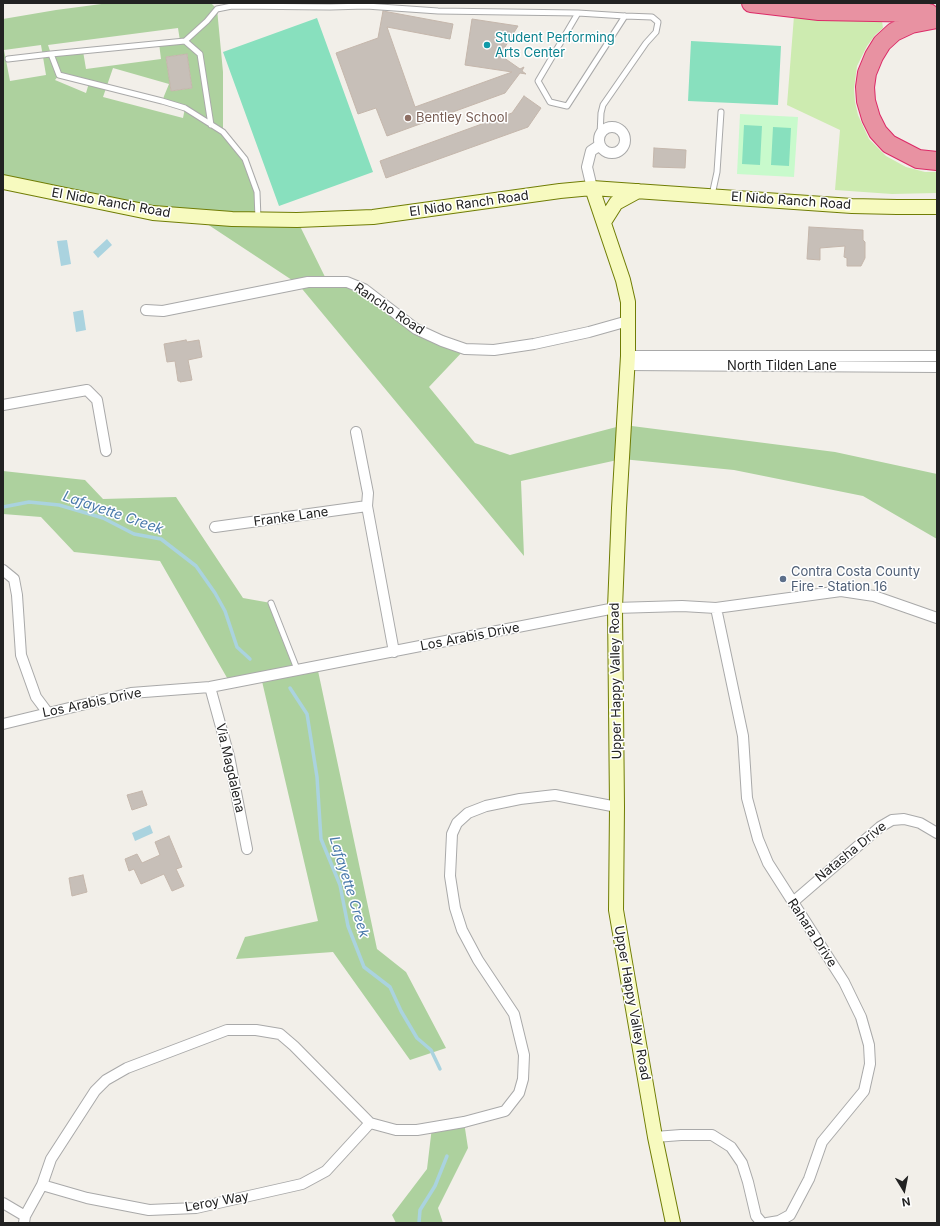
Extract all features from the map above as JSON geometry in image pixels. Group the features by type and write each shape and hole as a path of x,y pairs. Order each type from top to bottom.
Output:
{"highway":[{"path":"751,3 819,11 937,14"},
{"path":"937,19 911,24 894,32 882,43 874,56 867,73 865,87 866,101 871,118 878,132 888,144 918,159 937,161"}],"street":[{"name":"Upper Happy Valley Road","path":"600,140 591,151 587,167 592,188 623,280 628,302 628,360 619,501 615,608 617,807 616,910 656,1137 673,1223"},
{"name":"El Nido Ranch Road","path":"3,182 154,213 232,219 297,220 373,217 552,192 592,188 852,206 937,206"},
{"path":"604,222 616,203 639,191"},
{"name":"Rancho Road","path":"146,310 163,311 308,282 347,282 364,289 416,329 442,341 465,349 494,350 534,344 589,332 628,320"},
{"path":"628,360 937,356"},
{"name":"North Tilden Lane","path":"628,360 937,367"},
{"path":"3,404 87,390 97,400 106,451"},
{"path":"356,432 368,493 367,506 394,652"},
{"name":"Franke Lane","path":"215,527 367,506"},
{"path":"3,570 14,579 17,595 20,655 36,697 48,713"},
{"name":"Los Arabis Drive","path":"3,724 131,692 210,687 615,608 682,606 716,608 841,591 874,596 937,618"},
{"name":"Rahara Drive","path":"716,608 743,736 747,798 756,832 768,863 844,982 861,1017 869,1045 870,1064 864,1091 822,1142 810,1179 790,1215 779,1221 767,1223"},
{"name":"Via Magdalena","path":"210,687 229,756 247,849"},
{"path":"3,1203 24,1220 42,1185 51,1159 95,1091 106,1080 127,1068 227,1030 256,1030 280,1034 294,1046 370,1123 396,1130 417,1130 464,1122 505,1111 519,1093 523,1079 524,1055 514,1014 478,960 462,930 455,908 450,876 452,834 457,823 468,813 486,806 520,799 555,795 617,807"},
{"name":"Natasha Drive","path":"793,902 880,827 892,820 904,819 920,823 937,833"},
{"name":"Leroy Way","path":"42,1185 87,1198 149,1210 196,1208 302,1184 326,1171 370,1123"},
{"path":"656,1137 712,1135 731,1147 742,1163 756,1216 762,1223"}],"lane":[{"path":"8,59 185,41 207,21 217,9 232,6 366,6 438,11 578,13 652,17 658,22 656,32 646,43 603,105 601,113 600,140"},
{"path":"578,13 538,81 550,102 567,106 625,16"},
{"path":"185,41 200,54 210,125"},
{"path":"51,54 59,75 185,108 223,132 245,159 257,192 258,219"},
{"path":"712,196 717,172 721,112"},
{"path":"271,603 297,669"}],"green space":[{"path":"109,3 211,3 217,9 223,72 223,132 245,159 257,192 258,219 297,220 327,281 347,282 416,329 465,349 429,387 475,443 510,455 624,425 835,452 937,474 937,539 863,496 734,470 622,459 521,481 524,556 298,284 195,216 3,182 3,19","holes":["178,28 180,41 159,43 161,59 86,69 83,51 51,54 48,45","41,45 46,75 10,81 4,50","187,54 192,88 171,91 166,57","113,68 169,84 162,101 185,108 183,118 103,97","59,75 89,83 86,93 55,80"]},
{"path":"794,16 882,21 883,28 875,35 867,46 857,66 854,89 858,115 869,139 886,156 906,167 925,172 937,172 937,193 892,194 835,190 840,130 787,105"},
{"path":"317,18 373,172 279,206 223,52"},
{"path":"691,41 781,46 778,105 688,101"},
{"path":"740,114 798,117 794,177 737,174"},
{"path":"744,125 762,126 760,165 742,164"},
{"path":"773,127 791,128 789,166 771,165"},
{"path":"3,471 85,480 103,499 176,497 243,598 271,603 297,669 317,666 377,949 406,972 446,1048 410,1060 333,952 236,959 245,937 318,921 261,677 230,683 160,561 74,552 41,517 3,514"},
{"path":"464,1122 468,1148 438,1208 443,1223 396,1223 392,1215 427,1169 432,1127"}],"water":[{"path":"107,239 112,245 98,258 93,252"},
{"path":"67,240 71,264 61,266 57,241"},
{"path":"83,310 86,330 76,332 73,312"},
{"path":"150,825 153,833 135,841 132,833"}],"building":[{"path":"383,11 453,24 450,39 387,27 415,107 512,72 465,65 472,19 518,26 500,55 520,69 524,67 522,71 526,74 520,73 505,93 387,136 376,108 358,114 336,53 378,38"},
{"path":"187,54 192,88 171,91 166,57"},
{"path":"524,96 541,108 528,127 386,178 380,161 512,113"},
{"path":"654,148 686,150 685,168 653,167"},
{"path":"809,227 863,230 865,258 861,266 847,266 847,258 844,257 845,246 820,248 820,260 807,259"},
{"path":"186,340 187,342 199,340 202,357 188,360 192,380 180,382 178,381 175,361 167,362 164,344"},
{"path":"142,791 147,805 132,810 127,795"},
{"path":"169,836 182,867 176,869 184,886 172,891 164,874 141,884 134,869 129,871 125,859 137,854 142,863 160,855 155,842"},
{"path":"83,875 87,892 72,896 69,878"}],"waterway":[{"name":"Lafayette Creek","path":"3,507 29,502 59,505 103,518 134,534 161,539 196,566 215,593 225,611 237,647 250,659"},
{"name":"Lafayette Creek","path":"290,688 307,714 317,777 321,839 340,885 348,926 364,967 390,987 401,1011 417,1038 431,1050 440,1069"},
{"name":"Lafayette Creek","path":"419,1223 420,1210 435,1186 447,1156"}],"place":[{"name":"Student Performing Arts Center","path":"487,45"},
{"name":"Bentley School","path":"408,118"},
{"name":"Contra Costa County Fire - Station 16","path":"783,579"}]}
